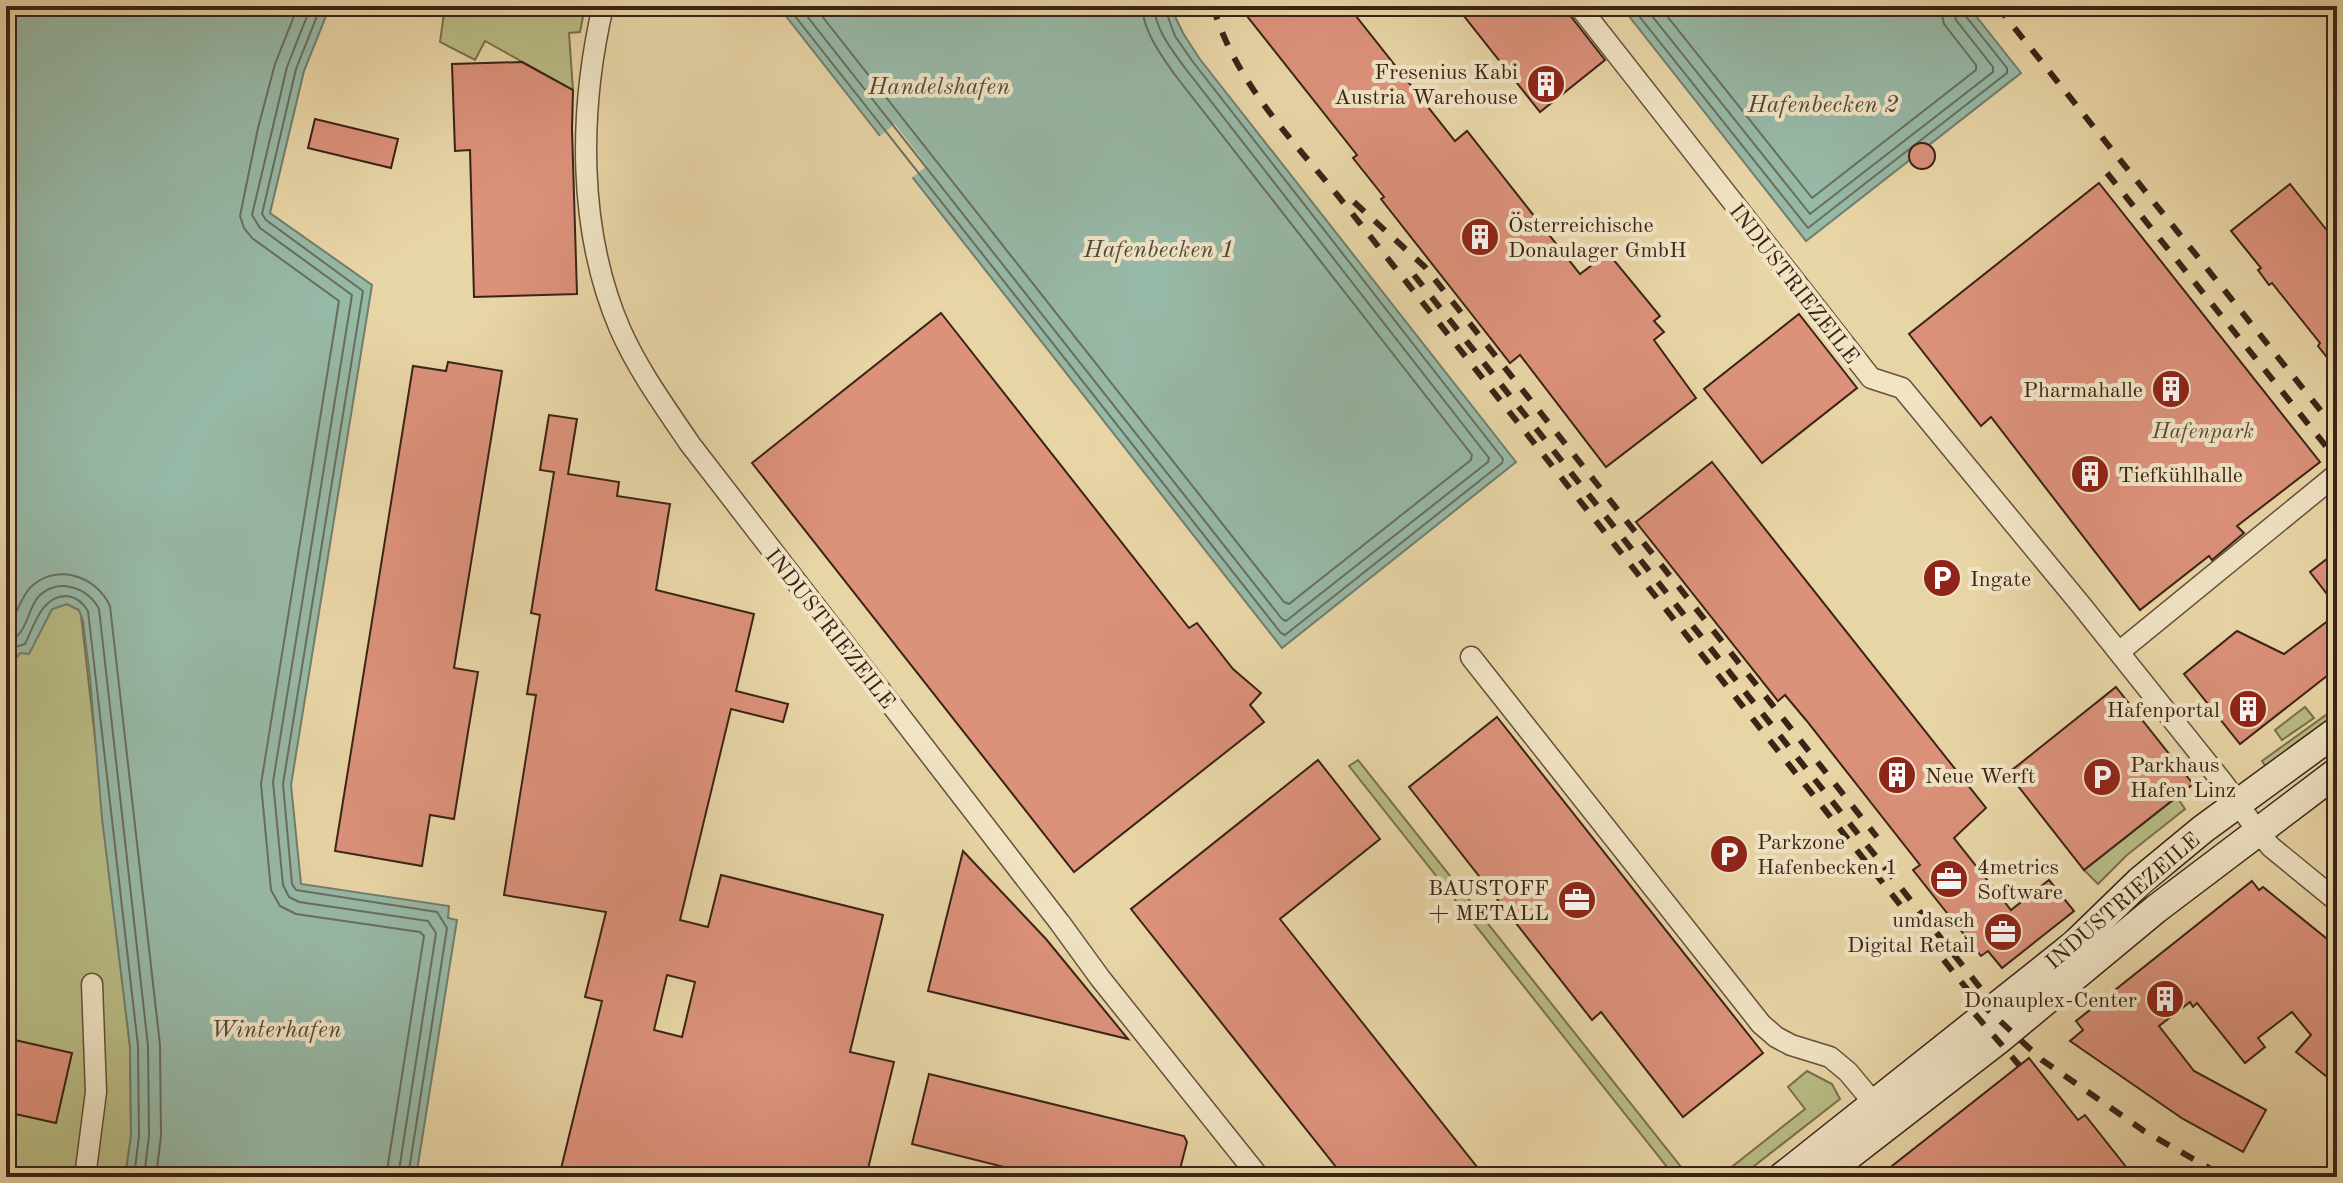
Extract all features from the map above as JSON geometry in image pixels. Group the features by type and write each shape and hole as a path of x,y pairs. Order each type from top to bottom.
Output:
{"main road":[{"name":"INDUSTRIEZEILE","path":"1821,1177 1882,1113 2074,945 2140,881 2238,803 2337,731"},
{"name":"INDUSTRIEZEILE","path":"1782,1177 1998,1040 2156,909 2337,772"}],"street":[{"name":"INDUSTRIEZEILE","path":"603,6 586,119 593,237 610,304 638,364 718,481 1100,978 1259,1177"},
{"name":"INDUSTRIEZEILE","path":"1579,6 1871,378 1902,388 2119,652 2258,832 2271,847 2337,901"},
{"path":"2119,652 2337,474"},
{"path":"1471,657 1761,1024 1791,1045 1830,1057 1848,1072 1882,1113"},
{"path":"85,1177 96,1092 92,984"}],"green space":[{"path":"445,6 585,6 580,32 569,33 573,90 485,41 475,60 440,42"},
{"path":"67,604 79,610 81,615 130,1047 131,1136 125,1177 6,1177 6,671 20,653 29,653 52,609"},
{"path":"2305,707 2314,718 2282,740 2275,730"},
{"path":"2337,707 2337,717 2266,767 2262,761"},
{"path":"1358,760 1689,1177 1675,1177 1634,1126 1349,766"},
{"path":"2177,797 2185,809 2127,855 2098,884 2084,870"},
{"path":"1807,1071 1832,1084 1840,1099 1740,1177 1719,1177 1805,1109 1788,1087"}],"water":[{"name":"Winterhafen","path":"6,6 330,6 304,71 270,213 372,285 291,785 301,884 449,906 448,918 457,920 416,1177 125,1177 131,1136 130,1047 102,818 90,678 79,610 67,604 52,609 29,654 20,653 6,671"},
{"name":"Hafenbecken 1","path":"778,6 1170,6 1199,58 1516,462 1282,648"},
{"name":"Hafenbecken 2","path":"1621,6 1968,6 2021,73 1806,241"}],"pier":[{"path":"895,124 927,166 909,180 876,139"}],"building":[{"path":"1239,6 1348,6 1455,141 1467,131 1580,274 1608,253 1660,316 1654,321 1664,332 1654,340 1696,398 1606,467 1520,355 1510,363 1381,199 1384,197 1353,158 1357,155"},
{"name":"Fresenius Kabi Austria Warehouse","path":"1456,6 1566,6 1605,60 1540,112"},
{"path":"522,62 573,90 577,294 474,297 470,150 455,151 452,64"},
{"path":"315,119 398,139 391,168 308,148"},
{"path":"1922,143 1931,147 1935,156 1931,165 1922,169 1913,165 1909,156 1913,147"},
{"name":"Pharmahalle","path":"2099,183 2320,462 2237,526 2244,533 2212,560 2209,556 2140,610 1991,417 1981,426 1909,334"},
{"path":"2290,184 2337,243 2337,370 2318,346 2320,343 2272,283 2269,285 2258,270 2261,268 2231,231"},
{"path":"941,313 1189,628 1197,623 1233,669 1261,693 1250,705 1264,722 1074,872 752,463"},
{"path":"1799,314 1857,388 1762,463 1704,389"},
{"path":"448,362 502,371 454,668 478,672 454,819 430,815 422,866 335,851 413,366 446,371"},
{"path":"549,415 577,419 568,474 619,482 617,496 670,504 656,590 754,614 736,691 788,704 783,722 731,709 680,920 708,927 721,875 883,915 850,1052 894,1062 866,1177 559,1177 602,1001 585,997 606,912 504,895 536,695 527,694 540,615 531,613 554,472 540,470","holes":["667,975 695,982 682,1037 654,1030"]},
{"path":"1712,462 1986,808 1954,838 2011,910 2049,880 2074,911 2002,968 1988,951 1981,956 1913,870 1920,865 1806,720 1785,695 1778,701 1636,522"},
{"path":"2337,551 2337,607 2310,572"},
{"name":"Hafenportal","path":"2337,614 2337,668 2240,744 2184,674 2237,631 2284,654"},
{"name":"Parkhaus Hafen Linz","path":"2116,687 2193,784 2084,870 2018,786 2022,783 2012,770"},
{"name":"BAUSTOFF + METALL","path":"1497,717 1763,1053 1683,1117 1601,1012 1592,1020 1409,787"},
{"path":"1318,760 1380,839 1280,919 1485,1177 1344,1177 1131,909"},
{"path":"963,851 1046,939 1128,1039 928,991"},
{"path":"2252,881 2259,890 2263,887 2337,947 2337,1085 2296,1052 2311,1035 2292,1012 2258,1038 2265,1047 2245,1063 2197,1003 2193,1007 2190,1002 2159,1026 2194,1071 2266,1110 2243,1152 2183,1119 2070,1041 2083,1030 2076,1021"},
{"path":"6,1038 72,1053 56,1123 6,1112"},
{"path":"2029,1058 2078,1120 2085,1115 2134,1177 1878,1177"},
{"path":"929,1074 1184,1136 1187,1142 1178,1177 1044,1177 912,1144"}],"railway":[{"path":"1213,6 1235,59 1266,108 1970,993 2042,1060 2144,1131 2225,1177"},
{"path":"1997,6 2337,431"},
{"path":"2107,173 2337,460"},
{"path":"1354,202 1425,267 1877,837"},
{"path":"1414,275 1986,995"},
{"path":"1975,1014 2019,1065"}],"place":[{"name":"Fresenius Kabi Austria Warehouse","path":"1546,84"},
{"name":"Österreichische Donaulager GmbH","path":"1480,237"},
{"name":"Pharmahalle","path":"2171,389"},
{"name":"Tiefkühlhalle","path":"2090,474"},
{"name":"Ingate","path":"1942,578"},
{"name":"Hafenportal","path":"2248,709"},
{"name":"Neue Werft","path":"1897,775"},
{"name":"Parkhaus Hafen Linz","path":"2102,777"},
{"name":"Parkzone Hafenbecken 1","path":"1729,854"},
{"name":"4metrics Software","path":"1949,879"},
{"name":"BAUSTOFF + METALL","path":"1577,900"},
{"name":"umdasch Digital Retail","path":"2003,932"},
{"name":"Donauplex-Center","path":"2165,999"}],"water label":[{"name":"Handelshafen","path":"939,86"}],"park label":[{"name":"Hafenpark","path":"2203,430"}]}
